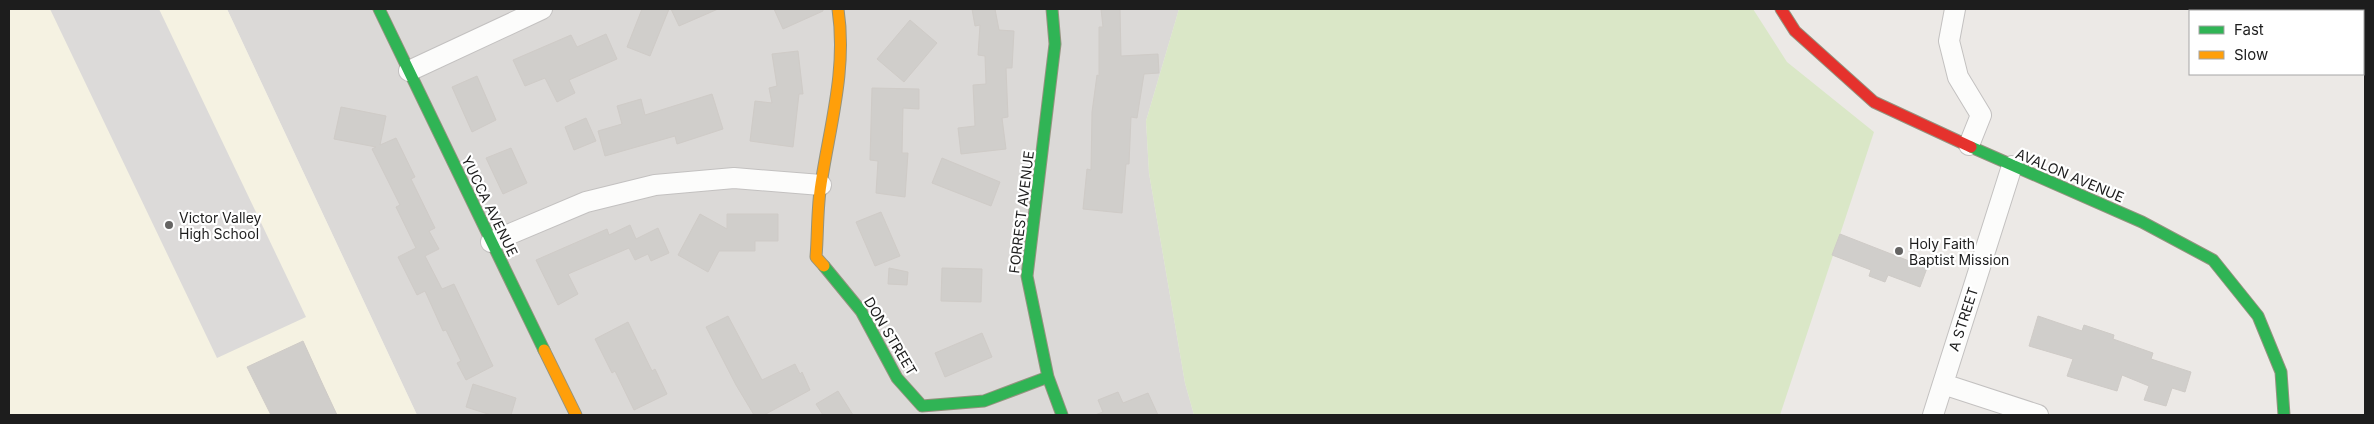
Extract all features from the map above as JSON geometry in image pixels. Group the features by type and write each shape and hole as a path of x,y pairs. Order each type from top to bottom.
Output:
{"street":[{"name":"YUCCA AVENUE","path":"379,9 576,415"},
{"path":"409,70 542,9"},
{"name":"DON STREET","path":"838,9 842,28 838,98 821,185 816,257 861,311 896,378 922,406 984,401 1048,377"},
{"name":"FORREST AVENUE","path":"1052,9 1054,44 1027,276 1048,377 1062,415"},
{"name":"AVALON AVENUE","path":"1781,9 1795,31 1874,102 2012,166 2142,222 2214,260 2258,316 2280,372 2284,415"},
{"path":"1955,9 1948,40 1958,77 1980,115 1969,145"},
{"name":"A STREET","path":"1933,415 2012,166"},
{"path":"491,242 586,202 655,185 734,178 821,185"},
{"path":"1943,384 2038,415"}],"shaded area":[{"name":"Victor Valley High School","path":"9,9 227,9 417,415 9,415"},
{"path":"50,9 159,9 306,317 217,358"},
{"path":"227,9 1179,9 1146,121 1149,173 1185,383 1194,415 417,415"}],"green space":[{"path":"1179,9 1753,9 1787,62 1874,132 1780,415 1194,415 1185,383 1149,173 1146,121"}],"building":[{"path":"642,9 669,9 650,56 627,47"},
{"path":"671,9 718,9 679,26"},
{"path":"774,9 823,9 823,11 783,29"},
{"path":"972,9 995,9 999,30 1014,31 1012,68 1006,68 1008,117 1002,118 1006,149 961,154 958,128 975,126 973,85 986,84 985,56 978,55 980,25 975,26"},
{"path":"1101,9 1120,9 1121,56 1158,54 1159,73 1144,74 1137,118 1131,117 1129,164 1126,164 1122,213 1083,209 1087,169 1091,170 1092,112 1097,75 1099,76 1099,27 1103,27"},
{"path":"910,20 937,43 904,82 877,59"},
{"path":"606,34 617,59 569,80 575,93 557,102 545,78 525,86 513,60 571,35 577,47"},
{"path":"798,51 803,94 799,94 793,147 750,141 755,101 772,103 769,88 777,86 772,54"},
{"path":"477,76 496,120 472,132 452,87"},
{"path":"872,88 919,89 919,109 903,108 902,153 908,153 905,197 876,193 878,161 870,160"},
{"path":"712,94 723,129 677,144 675,136 605,156 598,131 622,124 617,106 641,99 645,115"},
{"path":"341,107 386,116 380,145 396,138 415,177 411,179 435,228 429,231 439,249 425,256 442,289 454,284 493,366 466,380 457,363 461,361 446,330 443,331 425,291 417,295 398,257 416,248 396,207 400,205 372,149 376,147 334,139"},
{"path":"586,118 596,141 574,150 565,127"},
{"path":"511,148 527,183 503,194 486,158"},
{"path":"942,158 1000,182 991,206 932,183"},
{"path":"881,212 900,256 875,266 856,222"},
{"path":"700,214 727,229 727,214 778,214 778,241 755,241 755,251 719,251 708,272 678,255"},
{"path":"630,225 636,239 658,228 669,253 651,261 648,254 635,260 629,248 568,274 578,294 558,305 536,260 607,229 609,235"},
{"path":"1840,234 1927,268 1920,287 1888,275 1885,282 1869,276 1871,270 1832,255"},
{"path":"889,268 908,272 907,285 888,284"},
{"path":"942,268 982,269 981,302 941,301"},
{"path":"728,316 762,380 795,364 800,374 802,372 810,390 764,415 754,415 706,327"},
{"path":"2038,316 2082,331 2084,325 2114,335 2113,339 2153,353 2151,359 2191,372 2185,392 2172,388 2166,406 2144,400 2149,386 2122,375 2117,391 2067,376 2073,359 2029,346"},
{"path":"628,322 652,371 655,369 667,394 634,410 615,371 612,373 595,339"},
{"path":"982,333 992,357 945,377 935,353"},
{"path":"303,341 337,415 271,415 247,367"},
{"path":"473,384 516,398 511,415 491,415 466,407"},
{"path":"838,391 853,415 823,415 816,404"},
{"path":"1118,392 1123,403 1148,393 1158,415 1095,415 1103,412 1098,400"}],"traffic: fast":[{"path":"379,9 544,350"},
{"path":"1052,9 1055,44 1027,276 1048,377 1062,415"},
{"path":"1971,147 2142,222 2213,260 2258,316 2281,372 2284,415"},
{"path":"824,266 861,311 897,378 922,406 984,401 1048,377"}],"traffic: slow":[{"path":"824,266 816,257 818,211 839,75 840,31 838,9"},
{"path":"544,350 576,415"}],"traffic: jam":[{"path":"1781,9 1795,31 1874,102 1971,147"}],"place":[{"name":"Victor Valley High School","path":"169,225"},
{"name":"Holy Faith Baptist Mission","path":"1899,251"}]}
